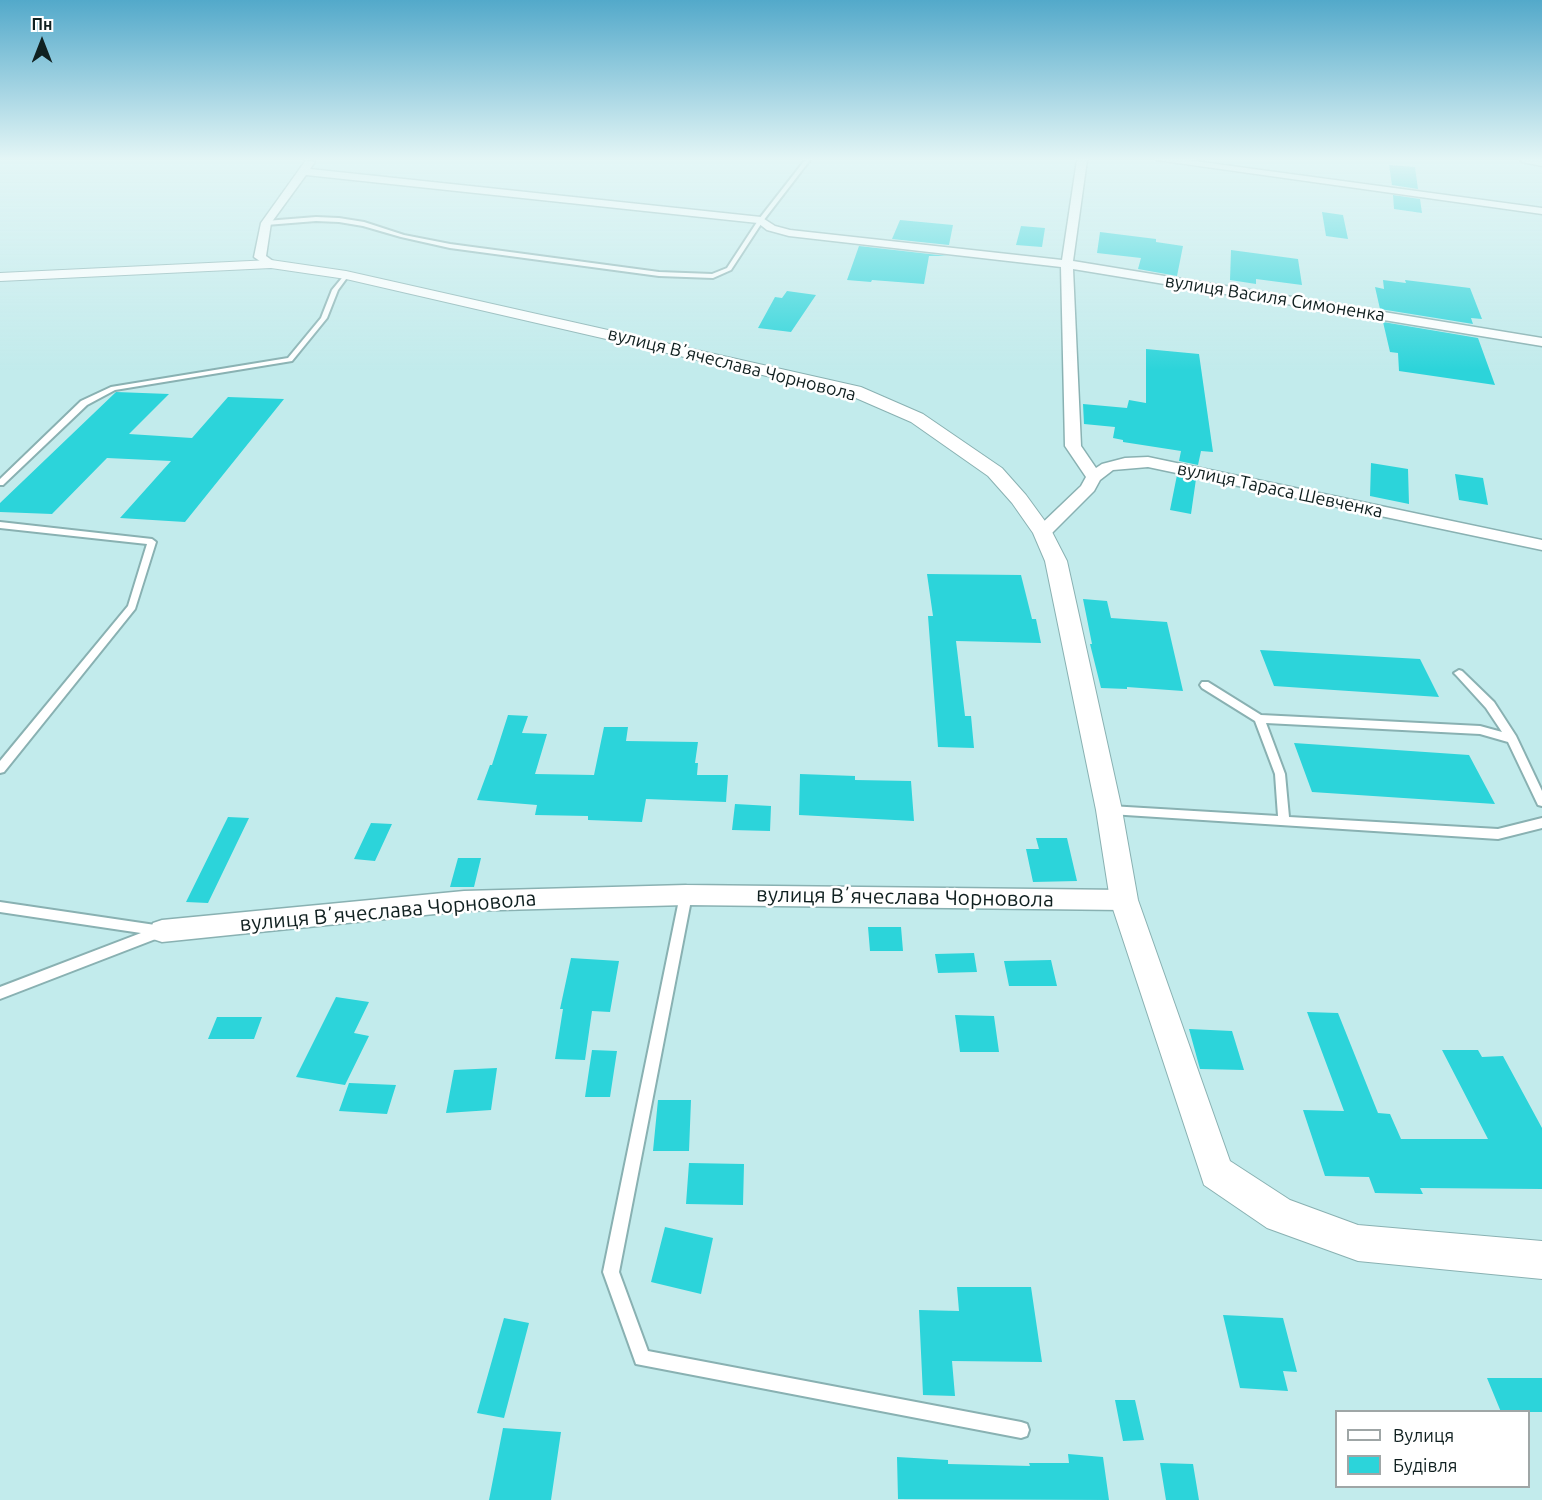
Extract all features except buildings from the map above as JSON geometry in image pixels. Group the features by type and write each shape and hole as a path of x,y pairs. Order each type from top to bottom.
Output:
{"street":[{"path":"265,230 260,257 271,264"},
{"name":"вулиця Василя Симоненка","path":"778,230 1066,264 1542,342"},
{"path":"1072,230 1066,264 1073,446 1095,477"},
{"name":"вулиця Вʼячеслава Чорновола","path":"0,277 271,264 346,275 757,366 855,391 917,418 995,472 1043,531 1056,561 1109,810 1124,900 1216,1173 1280,1215 1358,1243 1542,1260"},
{"name":"вулиця Тараса Шевченка","path":"1043,531 1088,489 1095,477 1108,467 1125,463 1148,462 1542,545"},
{"name":"вулиця Вʼячеслава Чорновола","path":"162,931 464,901 686,895 1124,900"}],"lane":[{"path":"383,230 450,246 700,277 713,276 729,269 754,230"},
{"path":"0,483 84,404 113,388 290,360 324,318 335,290 346,275"},
{"path":"0,525 152,542 132,607 0,770"},
{"path":"1459,673 1490,705 1512,739 1542,802"},
{"path":"1206,685 1259,719 1480,729 1512,739"},
{"path":"1259,719 1280,774 1284,821"},
{"path":"1109,810 1498,834 1542,823"},
{"path":"686,895 611,1272 642,1358 1021,1430"},
{"path":"0,907 162,931"},
{"path":"0,993 162,931"}]}
